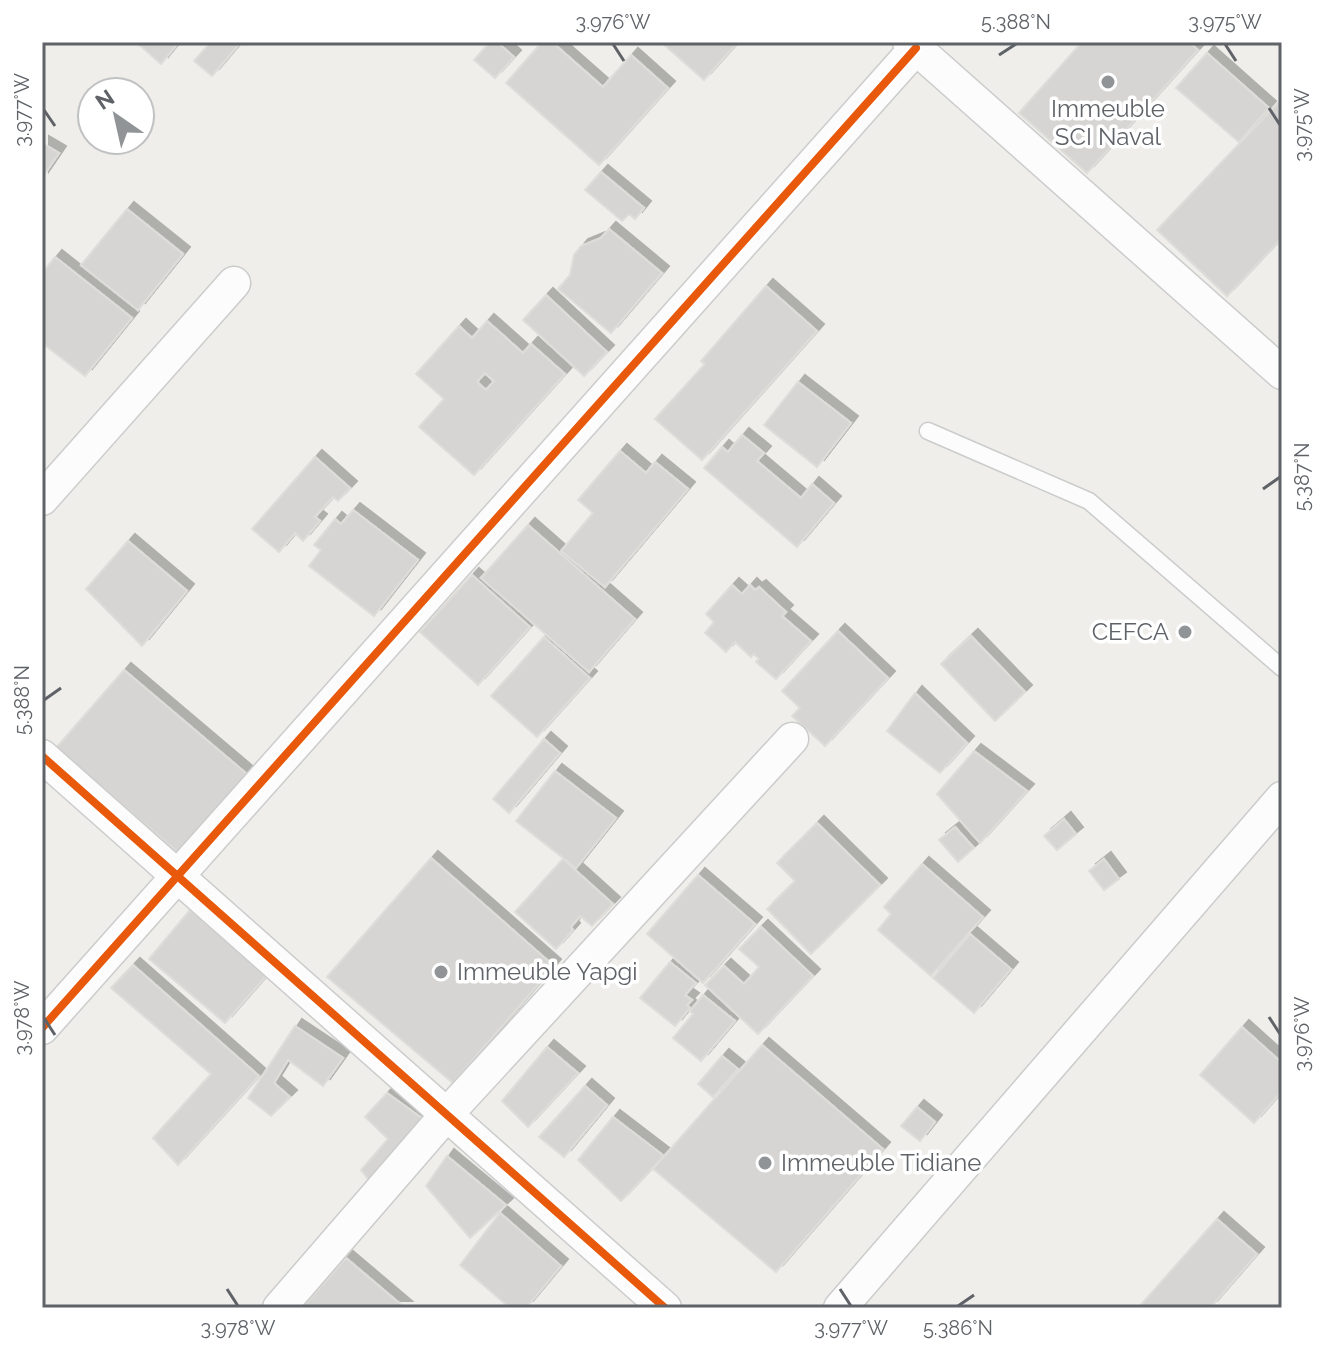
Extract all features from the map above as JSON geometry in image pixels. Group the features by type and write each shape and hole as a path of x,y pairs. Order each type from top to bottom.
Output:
{"street":[{"path":"42,1028 912,45 1282,373"},
{"path":"42,499 234,283"},
{"path":"279,1308 447,1114 792,739"},
{"path":"42,756 665,1308"},
{"path":"840,1308 1282,798"}],"lane":[{"path":"928,431 1089,501 1282,668"}],"building":[{"path":"136,42 179,42 161,64"},
{"path":"211,42 241,42 212,76 194,61"},
{"path":"490,42 497,42 514,57 495,78 474,60"},
{"path":"542,42 552,42 603,87 631,55 668,88 599,165 506,83"},
{"path":"661,42 738,42 704,80"},
{"name":"Immeuble SCI Naval","path":"1082,42 1189,42 1198,50 1087,173 1019,113"},
{"path":"1207,53 1269,108 1239,142 1176,88"},
{"path":"1279,102 1282,104 1282,238 1227,296 1157,230"},
{"path":"42,143 59,153 42,178"},
{"path":"601,172 644,208 635,219 629,214 622,221 585,190"},
{"path":"127,209 183,254 138,310 81,265"},
{"path":"609,229 662,273 611,333 558,289 570,275 574,255 581,246 601,238"},
{"path":"55,257 132,318 85,376 42,343 42,273"},
{"path":"766,286 817,331 702,460 655,419 705,364 701,361"},
{"path":"546,295 607,352 584,376 523,320"},
{"path":"487,321 523,353 531,344 565,374 474,475 419,427 444,399 416,374 459,326 472,338","holes":["485,373 494,381 486,390 477,382"]},
{"path":"798,382 851,423 817,467 764,425"},
{"path":"742,435 764,453 757,461 801,498 812,484 834,503 797,547 704,468 722,447 728,452"},
{"path":"620,451 646,473 655,462 688,489 605,587 561,551 593,513 578,500"},
{"path":"315,457 350,488 338,501 333,497 315,517 320,521 303,541 295,533 279,552 252,529"},
{"path":"353,510 418,560 374,616 309,566 321,550 314,545 335,519 341,524"},
{"path":"528,525 635,619 589,672 481,578"},
{"path":"128,541 187,591 142,646 86,589"},
{"path":"472,575 530,627 478,685 420,632"},
{"path":"732,585 742,594 750,585 755,590 759,587 786,612 782,616 811,641 776,679 756,662 759,659 754,654 751,657 735,642 726,652 705,633 714,622 706,614"},
{"path":"838,631 888,678 825,746 792,716 800,708 782,691"},
{"path":"971,636 1025,692 995,721 941,664"},
{"path":"544,637 590,678 537,737 491,696"},
{"path":"124,670 248,775 180,854 56,748"},
{"path":"915,693 967,743 940,773 887,731"},
{"path":"544,739 560,753 509,813 493,799"},
{"path":"974,751 1027,791 980,843 937,794"},
{"path":"555,771 616,818 576,868 516,821"},
{"path":"1064,819 1076,834 1057,850 1044,836"},
{"path":"817,823 880,885 811,954 767,909 795,881 777,863"},
{"path":"955,827 974,848 958,862 939,840"},
{"name":"Immeuble Yapgi","path":"431,858 554,966 453,1083 327,977"},
{"path":"563,859 613,904 592,926 580,916 571,927 573,930 556,949 515,912"},
{"path":"1104,859 1119,879 1104,890 1089,871"},
{"path":"922,864 983,917 931,976 878,930 891,914 884,907"},
{"path":"698,875 755,924 703,983 647,934"},
{"path":"190,910 267,975 225,1023 149,959"},
{"path":"761,927 813,976 758,1034 705,985 724,966 744,984 759,967 739,949"},
{"path":"970,934 1011,969 974,1013 933,978"},
{"path":"670,962 696,983 685,995 692,1000 687,1005 690,1008 675,1026 640,998"},
{"path":"133,965 259,1076 178,1165 153,1138 211,1074 111,988"},
{"path":"703,995 735,1021 701,1061 673,1038 693,1014 690,1011"},
{"path":"295,1026 343,1058 323,1086 288,1060 274,1083 290,1097 271,1116 248,1098"},
{"path":"1242,1027 1282,1063 1282,1091 1254,1123 1200,1075"},
{"name":"Immeuble Tidiane","path":"762,1045 883,1149 776,1272 653,1169"},
{"path":"547,1047 578,1073 528,1127 502,1101"},
{"path":"722,1056 738,1069 713,1097 698,1084"},
{"path":"585,1086 607,1105 564,1157 539,1137"},
{"path":"387,1093 427,1122 372,1184 361,1170 388,1139 365,1117"},
{"path":"917,1107 935,1122 920,1141 901,1126"},
{"path":"613,1117 664,1156 621,1201 578,1160"},
{"path":"447,1156 506,1205 470,1238 426,1186"},
{"path":"500,1213 561,1266 526,1308 510,1308 460,1265"},
{"path":"1217,1219 1257,1254 1210,1308 1138,1308"},
{"path":"346,1258 405,1308 302,1308"}],"cycle path":[{"path":"42,1028 916,48"},
{"path":"42,756 665,1308"}],"place":[{"name":"Immeuble SCI Naval","path":"1108,82"},
{"name":"CEFCA","path":"1185,632"},
{"name":"Immeuble Yapgi","path":"441,972"},
{"name":"Immeuble Tidiane","path":"765,1163"}]}
